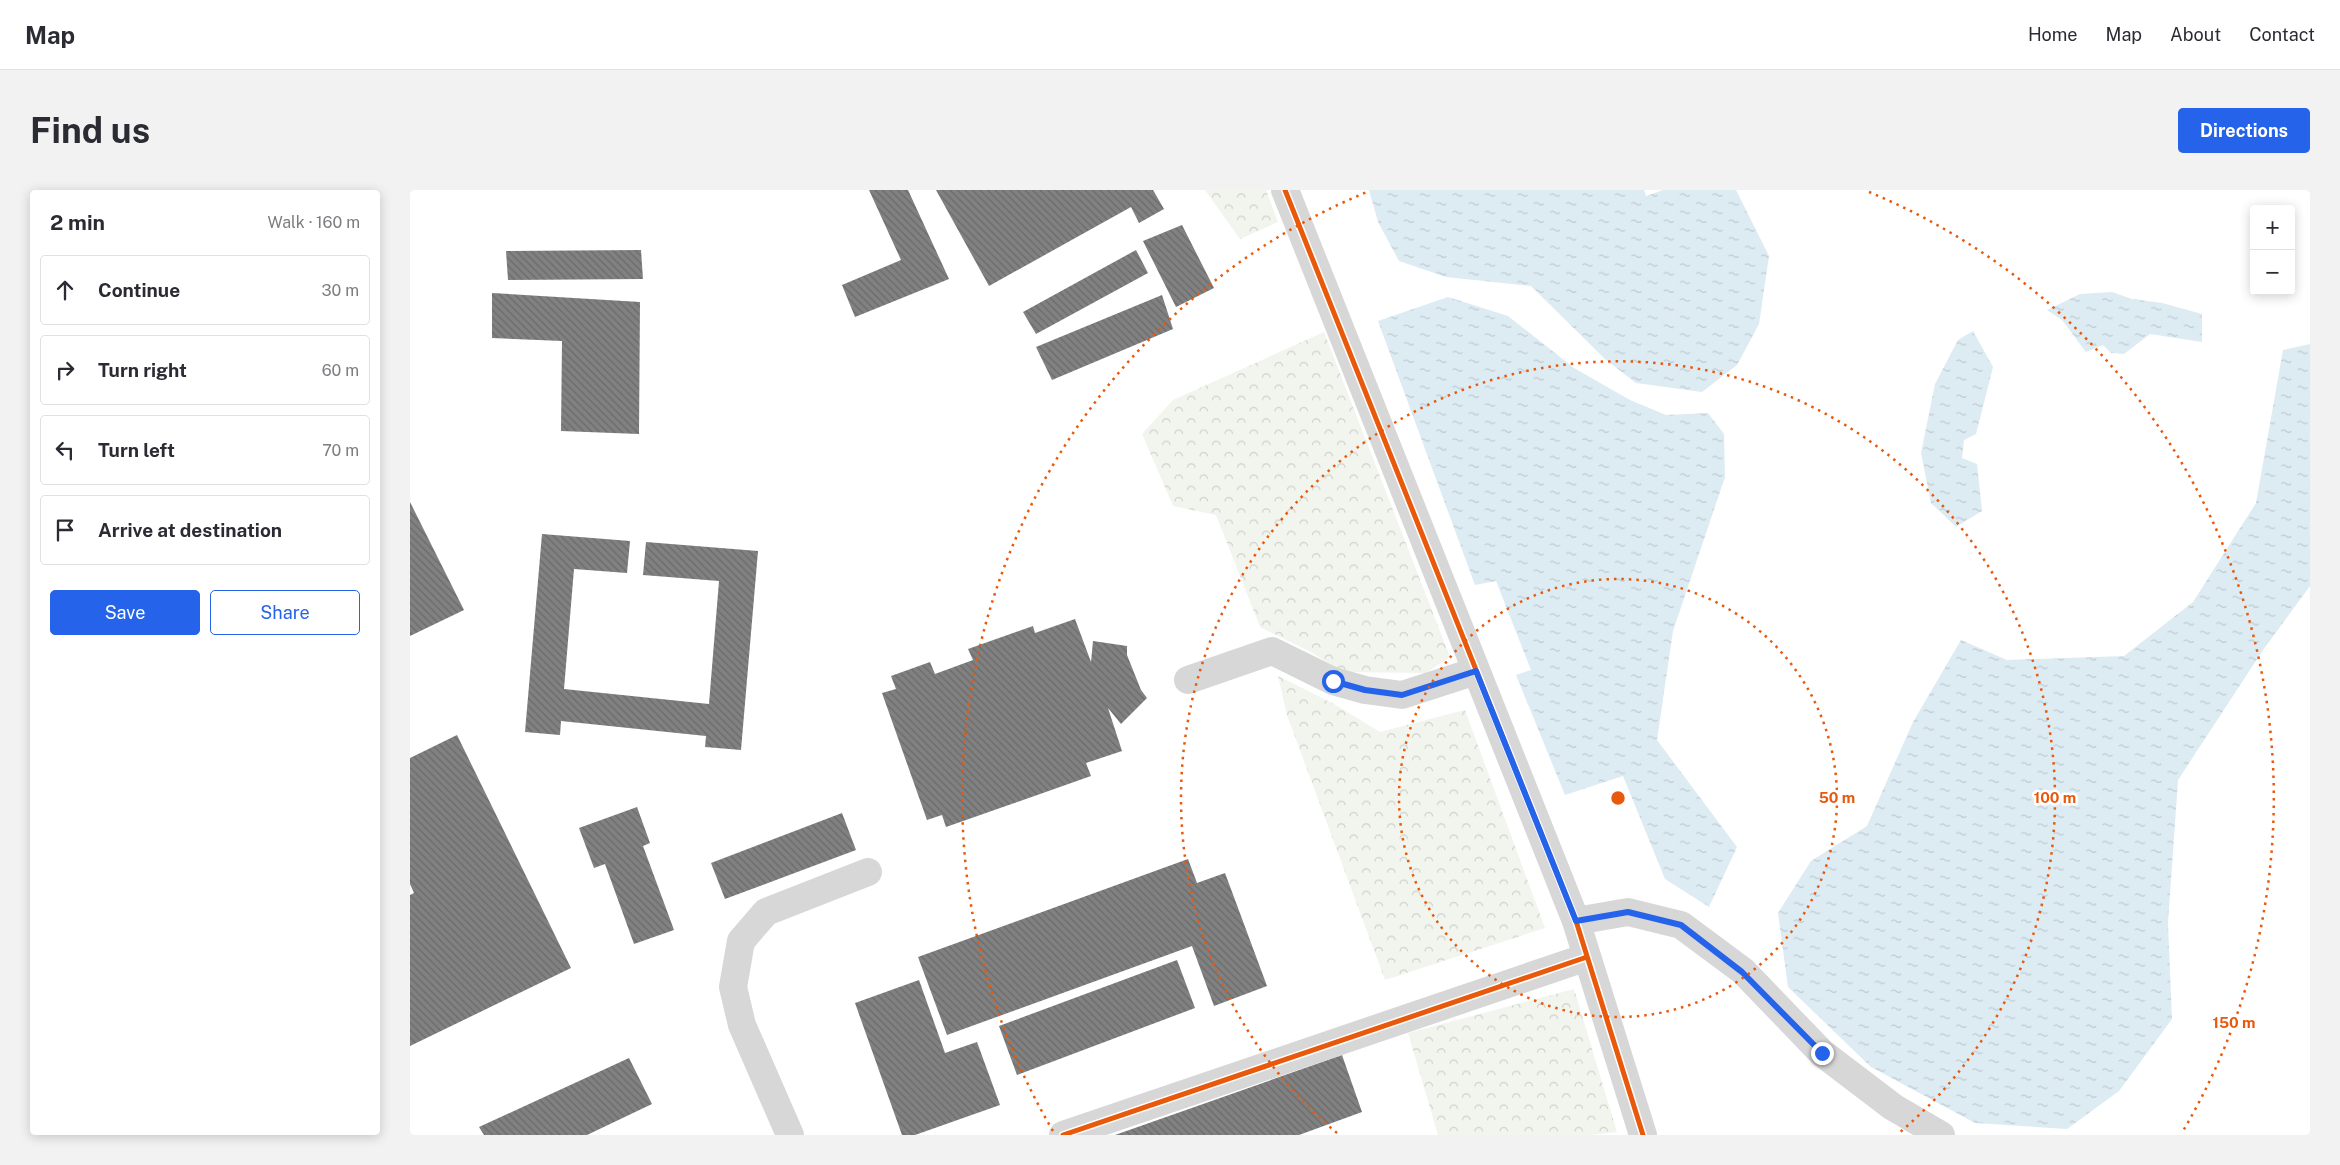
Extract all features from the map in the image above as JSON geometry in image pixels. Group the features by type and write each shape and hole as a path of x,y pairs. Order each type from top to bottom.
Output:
{"street":[{"path":"1285,190 1576,921 1643,1135"},
{"path":"1188,680 1272,652 1333,681 1365,690 1402,695 1476,671"},
{"path":"790,1135 742,1025 733,987 741,941 766,912 868,872"},
{"path":"1576,921 1628,912 1681,925 1742,972 1822,1053 1893,1107 1941,1135"},
{"path":"1063,1135 1587,957"}],"green space":[{"path":"1205,190 1266,190 1278,222 1240,239"},
{"path":"1324,332 1450,657 1426,673 1342,672 1311,652 1260,627 1216,515 1173,506 1142,434 1173,400"},
{"path":"1278,676 1334,704 1380,732 1465,710 1545,928 1385,980 1287,715"},
{"path":"1574,989 1617,1132 1590,1135 1438,1135 1408,1033"}],"water":[{"path":"1369,190 1644,190 1646,196 1663,190 1736,190 1769,256 1759,324 1737,365 1702,392 1636,383 1605,359 1531,286 1446,277 1399,261 1378,222"},
{"path":"2112,292 2132,299 2162,303 2202,314 2202,342 2150,334 2124,354 2111,353 2103,345 2086,352 2062,320 2047,310 2080,294"},
{"path":"1448,297 1508,316 1574,368 1630,400 1666,415 1708,413 1724,434 1725,477 1673,631 1657,740 1737,847 1709,907 1665,879 1623,776 1565,795 1516,675 1531,670 1496,581 1475,585 1378,321"},
{"path":"1973,331 1993,367 1976,434 1964,440 1962,458 1977,464 1982,511 1956,527 1931,503 1921,453 1935,384 1958,340"},
{"path":"2310,344 2310,586 2263,650 2178,780 2168,923 2172,1019 2119,1091 2067,1129 1975,1123 1871,1067 1788,987 1778,913 1811,861 1867,826 1913,722 1961,640 2007,660 2124,656 2193,602 2256,503 2283,350"}],"building":[{"path":"869,190 908,190 949,279 855,317 842,285 901,260"},
{"path":"936,190 1153,190 1164,209 1139,223 1131,207 989,286"},
{"path":"1182,225 1214,288 1176,307 1143,241"},
{"path":"641,250 643,279 508,280 506,251"},
{"path":"1136,250 1148,273 1036,334 1023,312"},
{"path":"492,293 640,302 639,434 561,431 562,341 492,338"},
{"path":"1162,295 1173,329 1052,380 1036,347"},
{"path":"410,502 464,610 410,636"},
{"path":"542,534 630,541 627,573 574,569 564,689 709,704 719,581 643,575 646,542 758,551 741,750 705,747 706,736 561,721 560,735 525,732"},
{"path":"1075,619 1091,662 1093,641 1127,646 1127,655 1141,690 1147,698 1121,724 1108,708 1122,751 1086,763 1091,776 946,827 942,815 927,820 882,693 896,689 891,676 930,662 935,674 973,660 968,649 1033,626 1035,633"},
{"path":"457,735 571,968 410,1046 410,895 414,893 410,884 410,758"},
{"path":"637,807 650,843 643,846 674,930 634,944 605,864 594,868 579,828"},
{"path":"842,813 856,850 725,899 711,863"},
{"path":"1188,859 1197,883 1225,873 1267,986 1214,1006 1192,946 947,1035 918,957"},
{"path":"1177,960 1195,1008 1017,1075 999,1026"},
{"path":"919,980 945,1053 977,1042 1000,1105 915,1135 902,1135 855,1003"},
{"path":"1342,1055 1362,1112 1299,1135 1115,1135"},
{"path":"629,1058 652,1104 587,1135 484,1135 479,1127"}],"cycle path":[{"path":"1285,190 1576,921 1643,1135"},
{"path":"1063,1135 1587,957"}],"route":[{"path":"1333,681 1365,690 1402,695 1476,671 1576,921 1628,912 1681,925 1742,972 1822,1053"}]}
